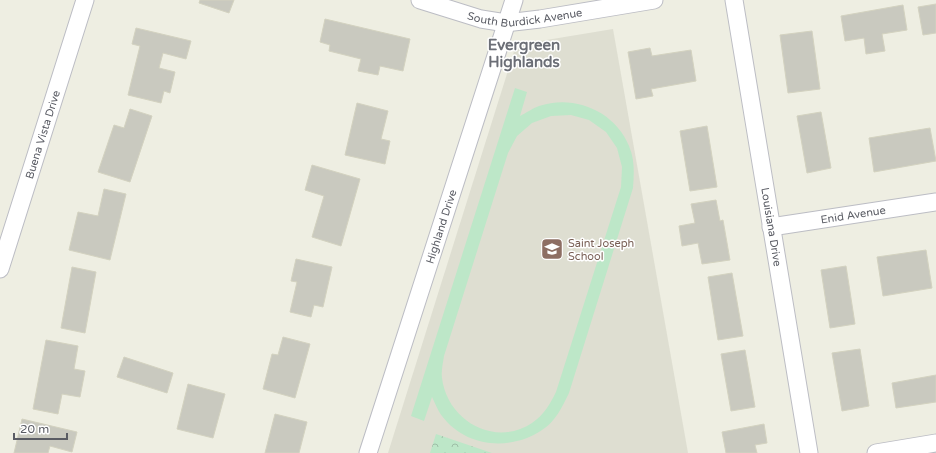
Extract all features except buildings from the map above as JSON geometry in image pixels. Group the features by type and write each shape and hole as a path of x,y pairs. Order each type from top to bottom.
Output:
{"street":[{"name":"Buena Vista Drive","path":"0,269 85,0"},
{"name":"South Burdick Avenue","path":"420,0 481,19 506,23 540,19 654,0"},
{"name":"Highland Drive","path":"368,453 514,0"},
{"name":"Louisiana Drive","path":"734,0 809,453"},
{"name":"Enid Avenue","path":"771,227 936,202"},
{"path":"876,453 936,443"}],"shaded area":[{"name":"Saint Joseph School","path":"613,29 688,453 388,453 516,45"}],"green space":[{"path":"515,88 527,92 520,116 539,106 566,102 592,108 604,115 614,123 623,134 631,151 634,172 633,188 569,393 558,413 547,426 530,437 503,443 489,443 463,435 452,427 442,416 432,397 424,421 411,416","holes":["571,115 589,120 606,132 617,148 622,167 621,187 556,392 543,413 532,423 517,430 503,432 488,431 475,426 463,417 453,406 446,393 442,378 442,370 444,356 508,153 517,136 532,123 551,116"]},
{"path":"436,434 492,453 430,453"}],"place":[{"name":"Saint Joseph School","path":"552,249"}],"district":[{"name":"Evergreen Highlands","path":"524,54"}]}
